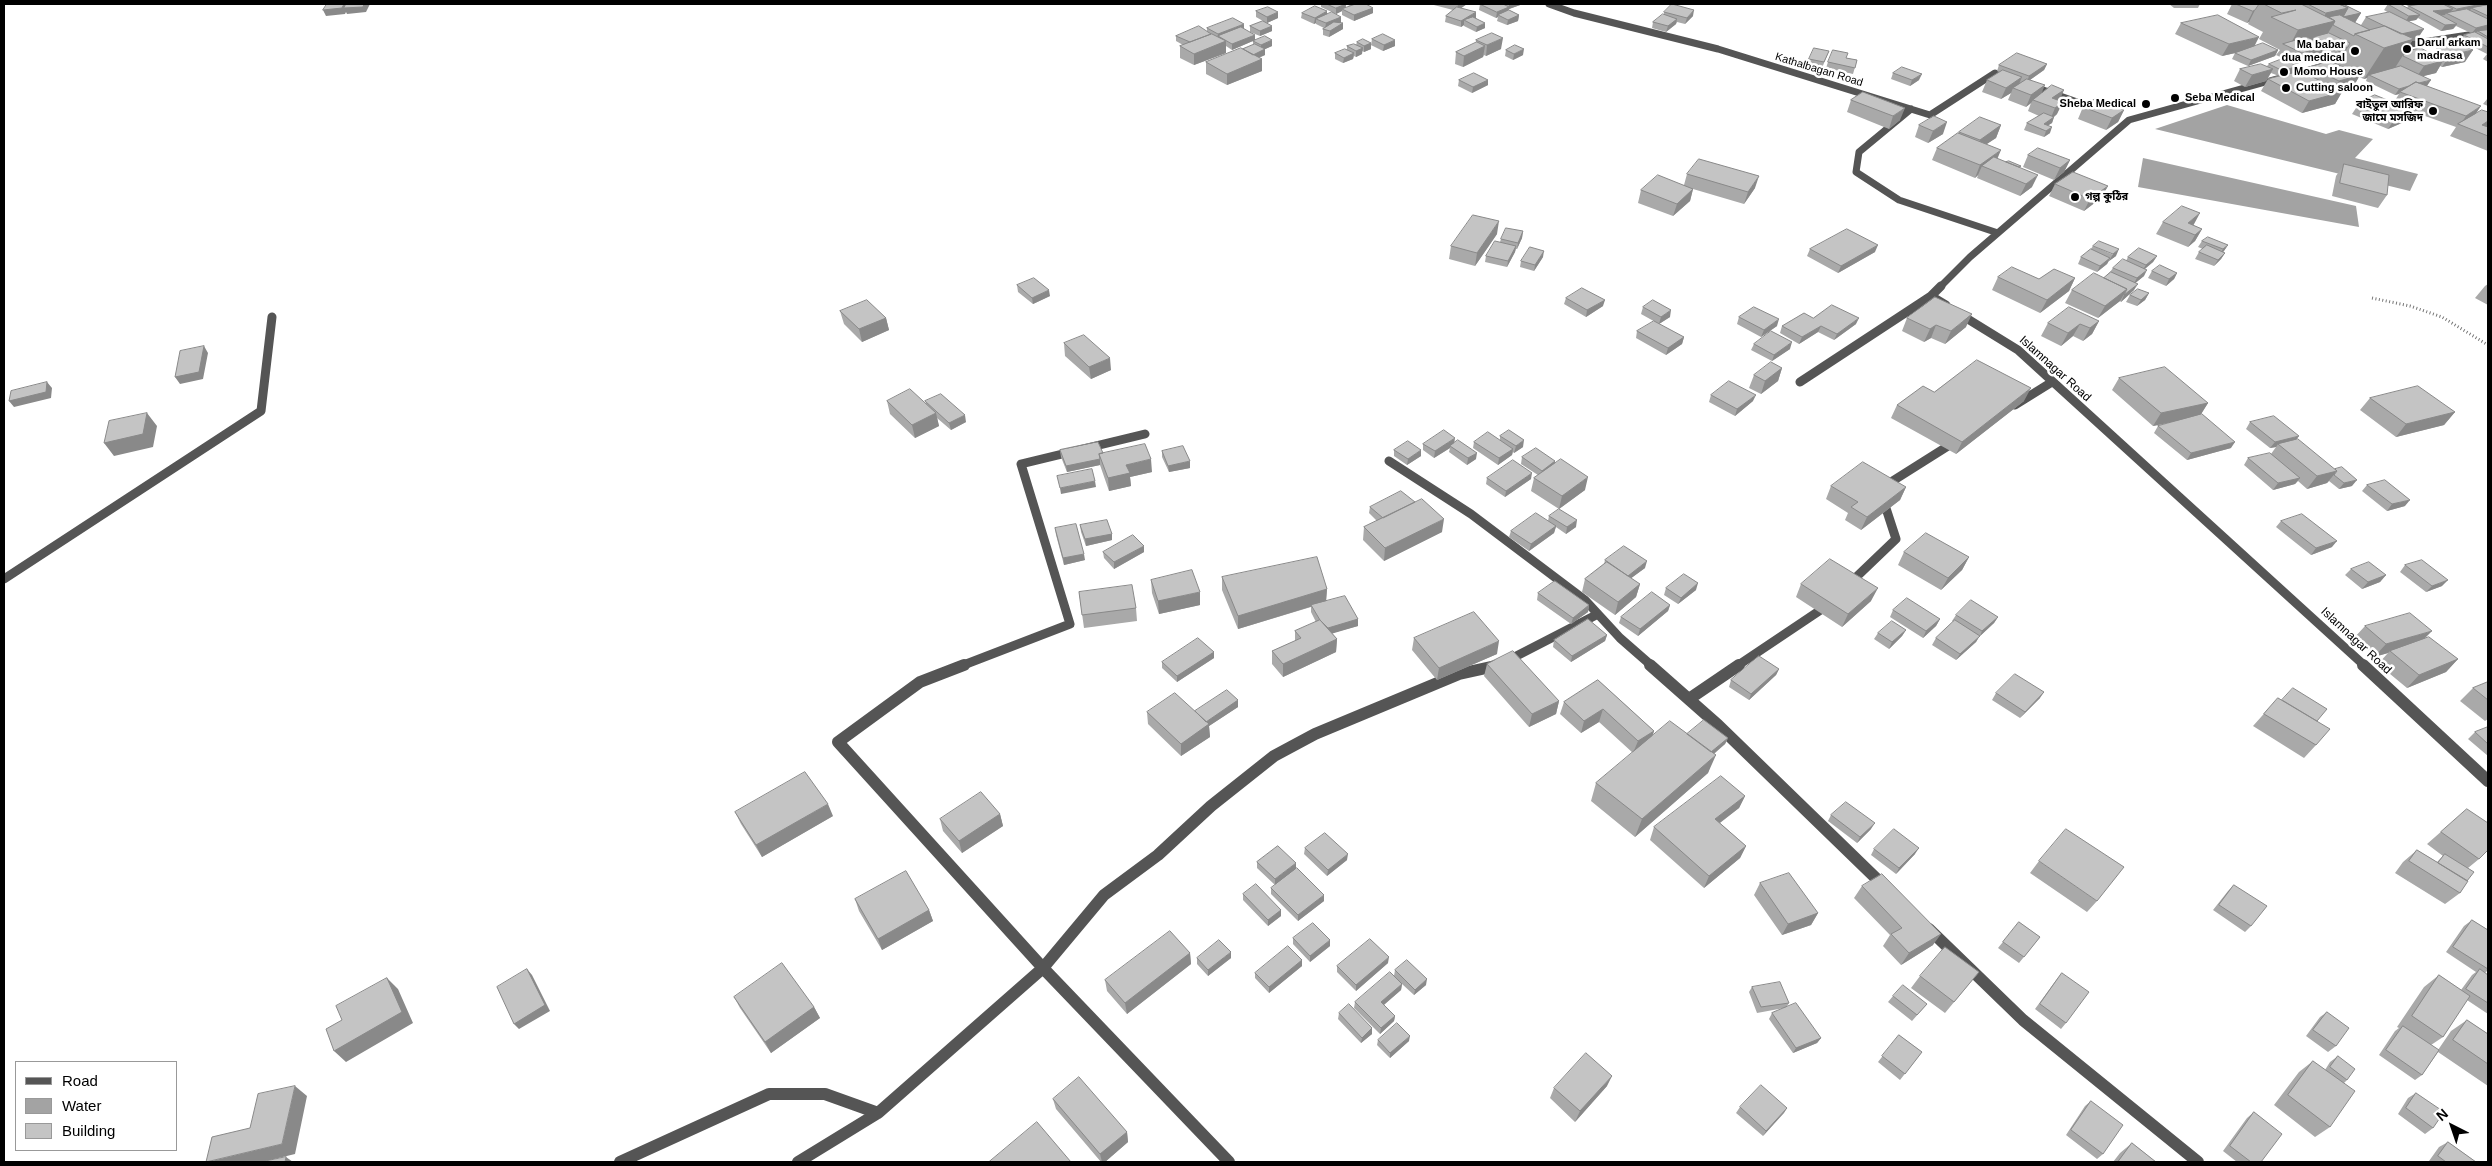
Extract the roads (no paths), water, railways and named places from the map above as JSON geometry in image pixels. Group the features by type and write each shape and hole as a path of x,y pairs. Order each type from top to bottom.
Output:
{"street":[{"name":"Kathalbagan Road","path":"1549,4 1563,6 1718,49 1930,115 1995,73 2102,111"},
{"path":"2388,48 2488,32"},
{"path":"1800,382 1931,296 1998,233 2129,120 2362,55"},
{"path":"1911,109 1859,152 1856,172 1899,200 1998,233"},
{"path":"2120,117 2129,120"},
{"name":"Islamnagar Road","path":"1931,296 2018,350 2285,592 2488,781"},
{"path":"4,579 63,539 210,447 261,411 272,317"},
{"path":"2004,412 2052,382"},
{"path":"1145,434 1021,464 1070,624 920,682 838,742 1043,968 1229,1162"},
{"path":"1689,699 1837,596 1896,539 1882,496 1891,482 1963,437"},
{"path":"1389,461 1471,514 1585,600 1620,638 1689,699 1896,898"},
{"path":"798,1162 878,1113 1043,968 1104,895 1158,855 1211,806 1274,756 1315,734 1459,674 1498,666 1598,614"},
{"path":"1917,918 2023,1020 2198,1162"},
{"path":"620,1162 769,1094 825,1094 878,1113"}],"water":[{"path":"2227,105 2326,134 2339,130 2373,139 2355,158 2418,174 2410,191 2155,129"},
{"path":"2143,158 2356,206 2359,227 2138,187"}],"place":[{"name":"Darul arkam madrasa","path":"2407,49"},
{"name":"Ma babar dua medical","path":"2355,51"},
{"name":"Momo House","path":"2284,72"},
{"name":"Cutting saloon","path":"2286,88"},
{"name":"Seba Medical","path":"2175,98"},
{"name":"Sheba Medical","path":"2146,104"},
{"name":"বাইতুল আরিফ জামে মসজিদ","path":"2433,111"},
{"name":"গল্প কুঠির","path":"2075,197"}]}
